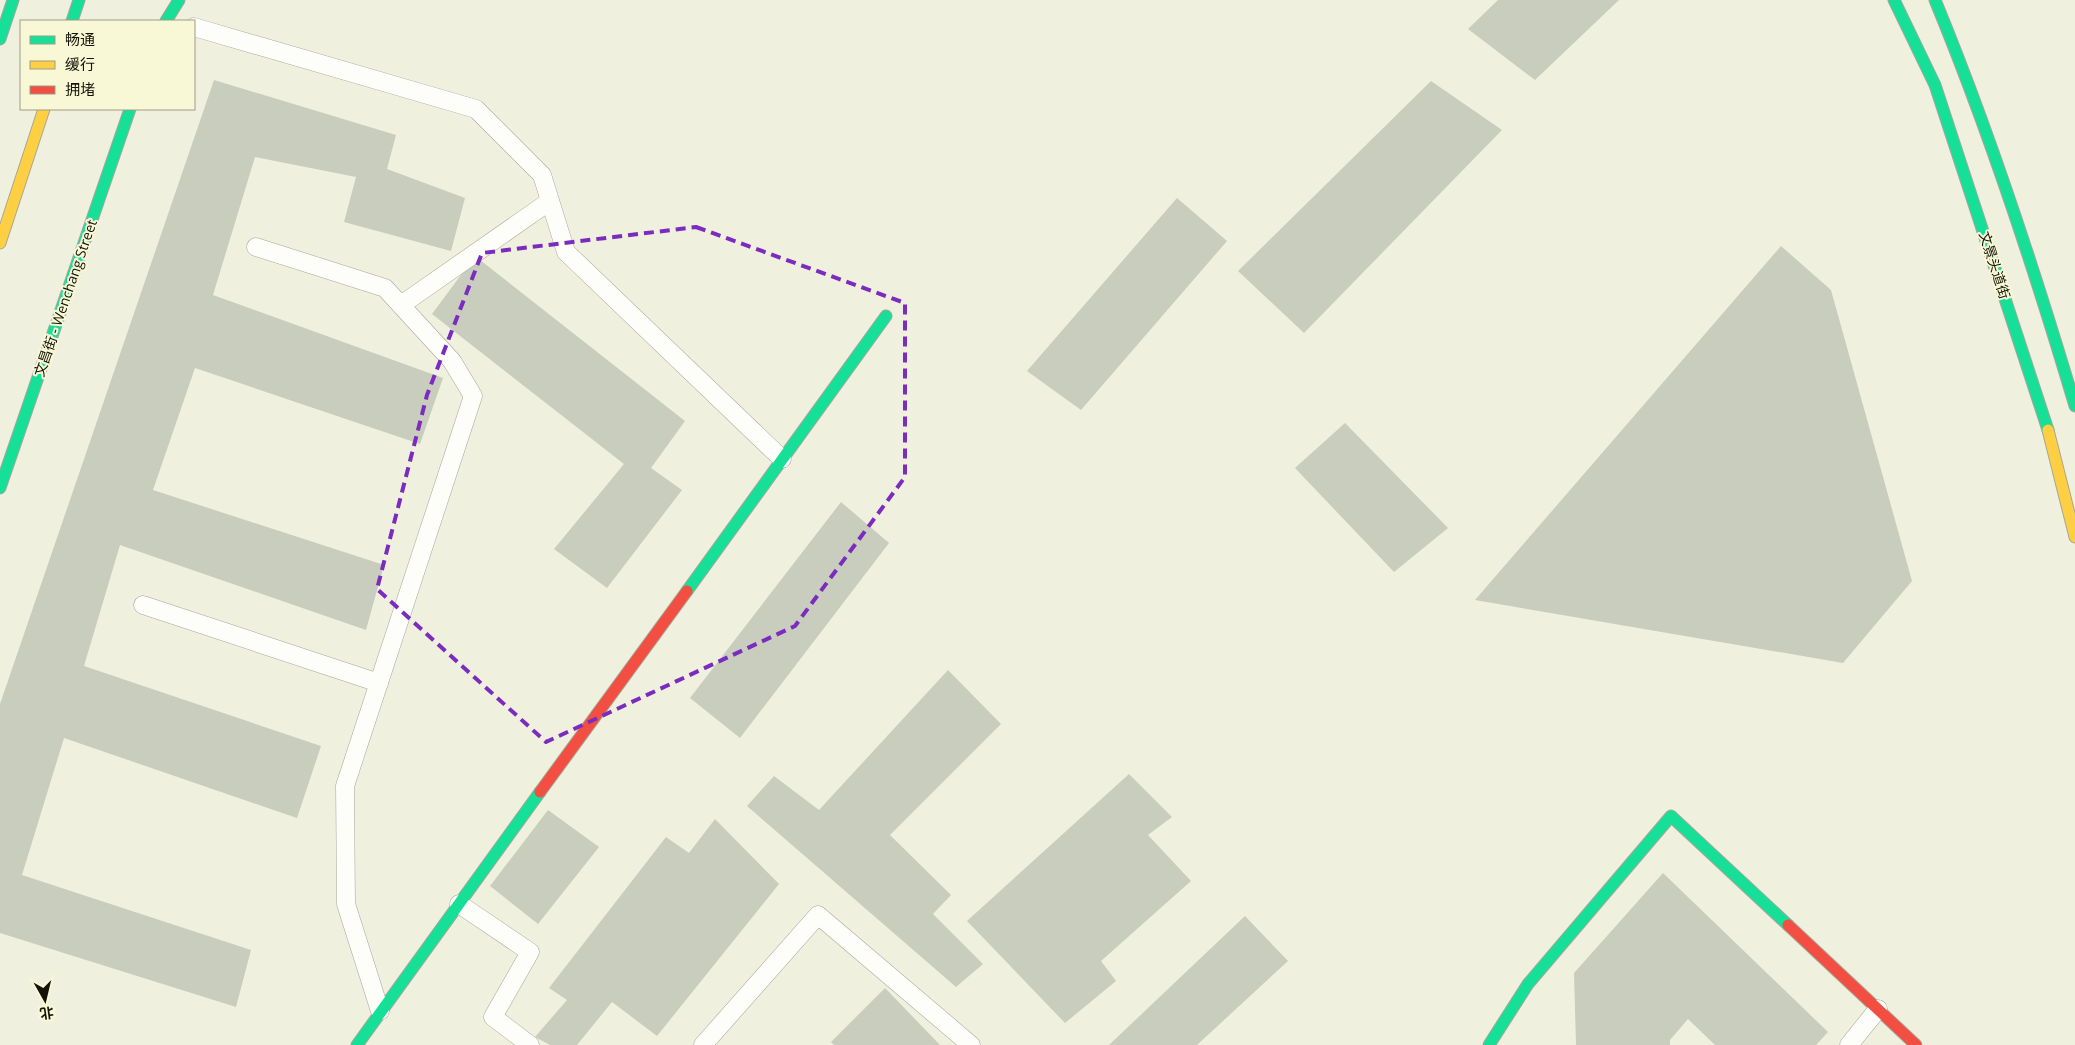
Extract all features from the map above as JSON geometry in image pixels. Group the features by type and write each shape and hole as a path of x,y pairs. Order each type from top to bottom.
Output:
{"main road":[{"path":"0,39 13,0"},
{"path":"72,20 79,0"},
{"path":"165,0 166,20"},
{"path":"167,20 179,0"},
{"name":"文景头道街","path":"1894,0 1935,85 2044,414 2075,537"},
{"path":"1935,0 1982,117 2020,224 2075,406"},
{"path":"0,243 44,110"},
{"name":"文昌街 - Wenchang Street","path":"0,488 130,110"},
{"path":"357,1045 886,316"},
{"path":"1490,1045 1528,984 1671,816 1916,1045"}],"lane":[{"path":"195,27 476,109 542,175 566,252 782,459"},
{"path":"401,305 550,201"},
{"path":"256,247 385,288 452,361 473,396 345,786 346,904 380,1011"},
{"path":"143,605 379,683"},
{"path":"459,904 530,952 493,1017 530,1045"},
{"path":"703,1045 818,915 972,1045"},
{"path":"1848,1045 1878,1010"}],"highlighted area":[{"path":"696,227 905,303 905,477 795,626 546,742 377,589 427,395 482,253"}],"building":[{"path":"1498,0 1619,0 1535,80 1468,29"},
{"path":"214,80 396,135 387,169 465,198 451,251 344,222 356,177 255,157 213,295 443,378 420,444 195,368 153,490 384,565 366,630 120,545 84,666 321,746 297,818 64,738 22,875 251,950 236,1007 0,933 0,704"},
{"path":"1431,81 1502,130 1304,333 1238,271"},
{"path":"1177,198 1227,241 1081,410 1027,371"},
{"path":"1781,246 1831,290 1912,581 1843,663 1475,600"},
{"path":"475,256 685,421 651,468 682,490 607,588 554,549 624,464 432,314"},
{"path":"1345,423 1448,528 1394,572 1295,468"},
{"path":"841,502 889,543 740,738 690,698"},
{"path":"948,670 1001,724 890,835 951,895 933,914 983,964 956,987 747,806 774,776 819,810"},
{"path":"1129,774 1172,817 1148,835 1191,881 1101,961 1116,981 1065,1023 967,921"},
{"path":"548,810 599,847 538,924 490,886"},
{"path":"715,819 779,884 657,1036 612,1002 577,1045 550,1045 535,1037 567,1000 549,988 666,837 689,853"},
{"path":"1663,873 1828,1032 1816,1045 1715,1045 1688,1019 1670,1040 1670,1045 1576,1045 1574,973"},
{"path":"1245,916 1288,961 1197,1045 1109,1045"},
{"path":"885,988 940,1045 834,1045 831,1042"}],"traffic: fast":[{"path":"0,39 13,0"},
{"path":"72,20 79,0"},
{"path":"167,20 179,0"},
{"path":"1894,0 1935,85 2048,430"},
{"path":"1935,0 1993,151 2044,303 2075,406"},
{"path":"0,488 130,110"},
{"path":"687,591 886,316"},
{"path":"357,1045 540,792"},
{"path":"1489,1045 1528,984 1671,816 1788,925"}],"traffic: slow":[{"path":"0,243 44,110"},
{"path":"2048,430 2075,537"}],"traffic: jam":[{"path":"540,792 687,591"},
{"path":"1788,925 1916,1045"}]}
